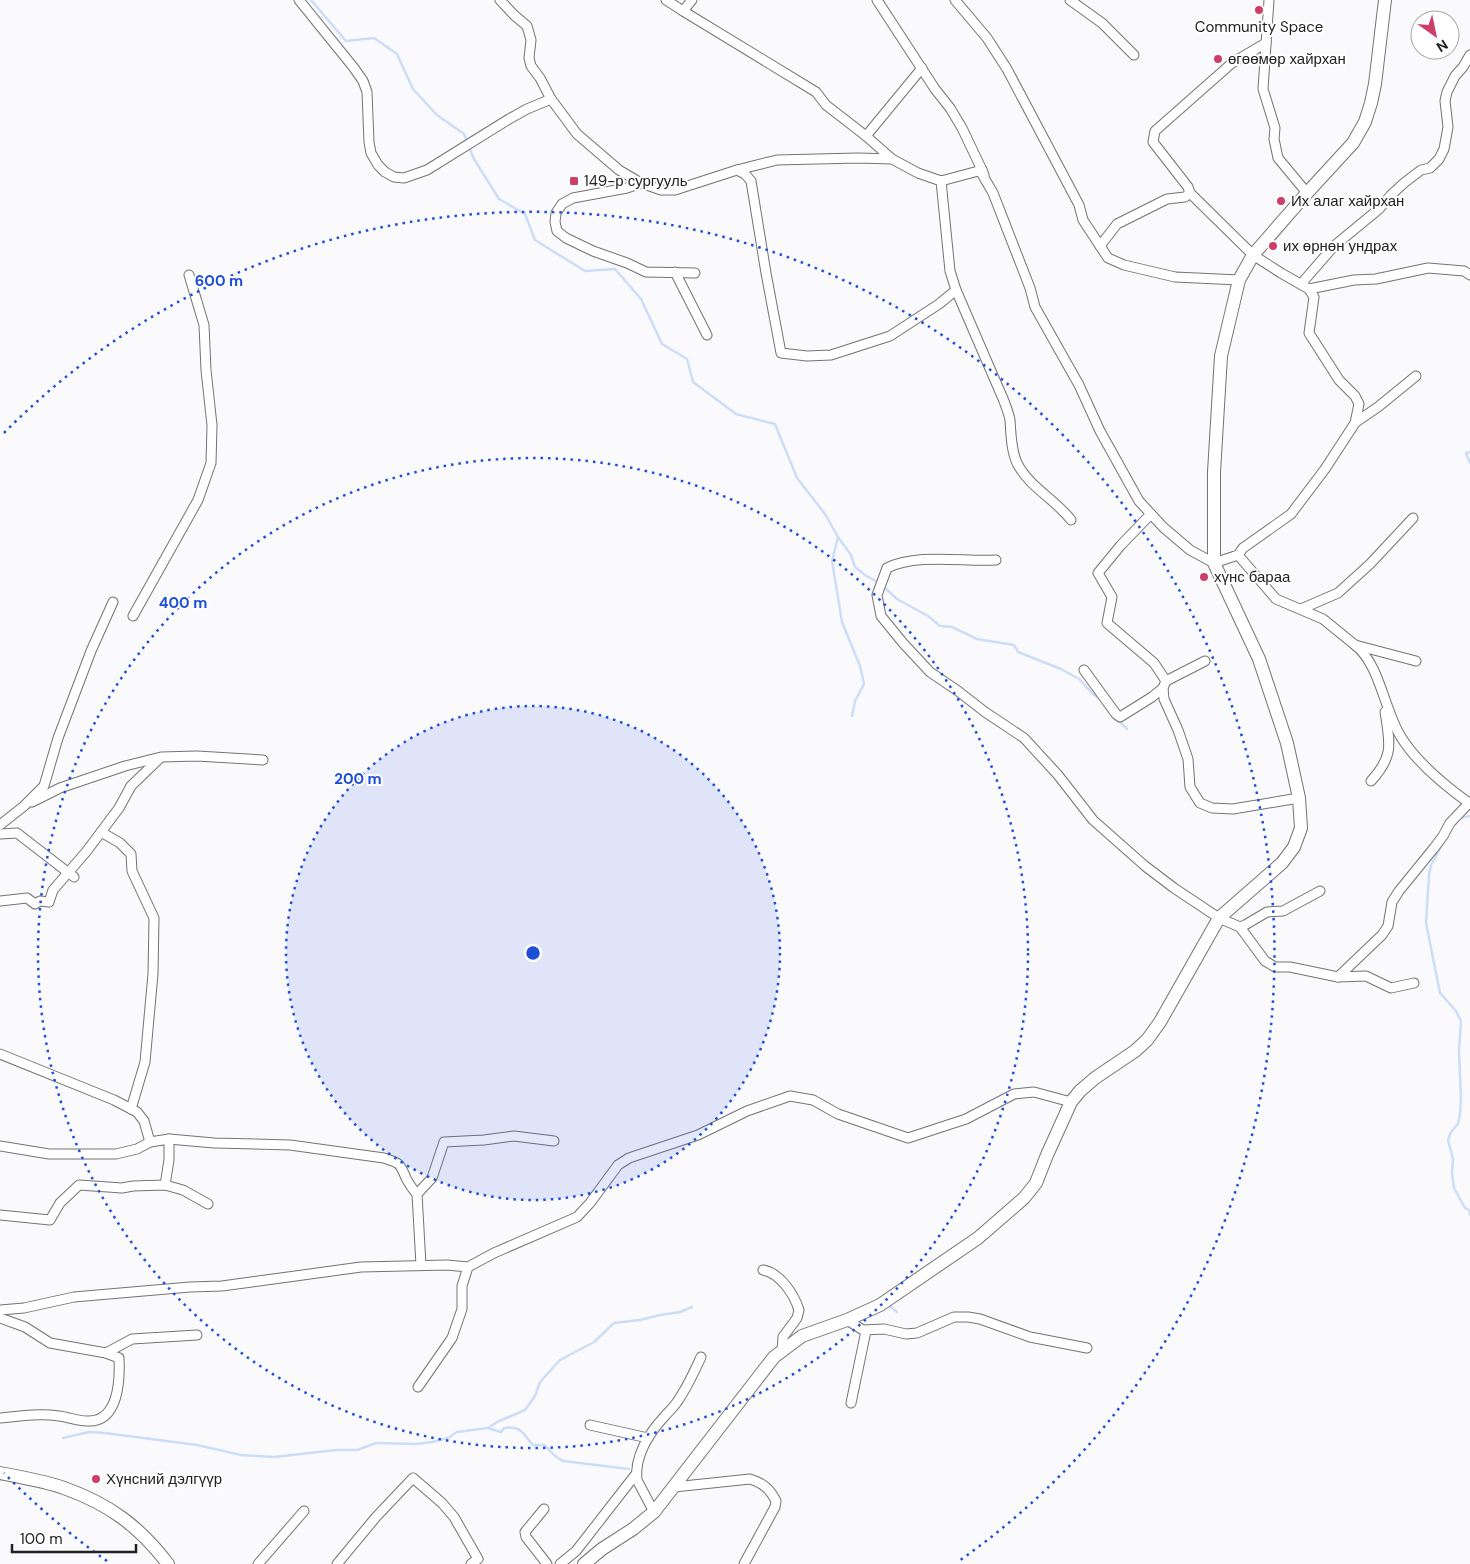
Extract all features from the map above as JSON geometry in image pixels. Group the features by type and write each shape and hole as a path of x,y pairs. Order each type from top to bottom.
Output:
{"street":[{"path":"299,0 363,81 367,92 368,142 371,152 378,165 394,177 404,178 416,175 527,109 551,100"},
{"path":"500,0 527,26 531,40 529,58 531,66 540,78 551,100 577,134 619,170 641,183 661,190 675,190 737,170 777,160 892,159"},
{"path":"666,0 816,92 826,105 892,159 918,173 941,181 982,170"},
{"path":"683,12 692,0"},
{"path":"877,0 962,128 982,170 982,174 993,193 1030,288 1035,307 1079,385 1100,430 1139,501 1190,550 1214,563 1238,555 1244,548 1291,514 1325,469 1356,422 1416,376"},
{"path":"955,0 987,38 1007,69 1074,196 1083,220 1108,258 1124,266 1158,274 1203,280 1240,280"},
{"path":"1070,0 1102,23 1134,55"},
{"path":"1269,0 1263,89 1275,128 1274,139 1278,158 1307,193"},
{"path":"576,1551 586,1563 602,1548 633,1529 654,1512 774,1357 802,1336 847,1320 880,1305 978,1238 1024,1198 1036,1183 1046,1155 1071,1102 1094,1078 1135,1051 1147,1040 1160,1022 1219,918 1282,863 1294,846 1301,828 1299,798 1287,743 1259,659 1214,563 1214,472 1221,356 1240,280 1253,255 1354,143 1365,122 1372,103 1385,0"},
{"path":"1266,43 1232,63 1155,131 1153,142 1188,187 1190,193 1253,255 1305,286 1314,297 1309,333 1339,380 1355,396 1359,404 1356,422"},
{"path":"1305,286 1334,246 1379,209 1404,183 1421,170 1430,168 1438,159 1444,149 1448,127 1445,101 1447,92 1455,76 1470,55"},
{"path":"866,136 922,68"},
{"path":"737,170 745,174 751,181 781,353 807,356 831,355 890,336 939,304 956,290"},
{"path":"941,181 950,271 956,290 1010,418 1010,434 1017,463 1035,487 1066,513 1071,520"},
{"path":"641,183 627,188 573,198 562,204 556,213 557,231 566,238 593,252 628,263 646,272 695,273"},
{"path":"1100,246 1117,224 1168,199 1185,198 1190,193"},
{"path":"1305,286 1376,279 1428,268 1464,271 1470,275"},
{"path":"675,272 707,336"},
{"path":"133,616 198,500 211,463 212,425 204,325 189,275"},
{"path":"1151,514 1098,572 1112,597 1107,623 1154,663 1165,684 1164,699 1188,759 1190,787 1200,803 1212,808 1233,809 1299,798"},
{"path":"1302,609 1338,593 1370,564 1413,518"},
{"path":"1238,555 1276,599 1323,619 1360,648 1370,664 1400,736 1414,755 1443,782 1469,802 1450,823 1443,836 1399,891 1392,902 1388,926 1382,935 1338,977"},
{"path":"996,560 920,560 887,568 876,595 881,616 903,644 930,672 1024,738 1058,775 1093,820 1145,866 1219,918 1244,926 1267,912 1283,911 1320,891"},
{"path":"0,825 24,806 44,786 58,738 91,651 113,602"},
{"path":"1355,645 1416,661"},
{"path":"1084,670 1120,717 1152,697 1165,684 1205,661"},
{"path":"1371,781 1387,760 1389,746 1383,694"},
{"path":"24,806 60,788 125,766 161,757 197,756 263,760"},
{"path":"0,901 27,898 36,904 40,901 48,902 53,890 71,875 119,808 131,786 161,757"},
{"path":"101,832 120,843 131,854 132,872 154,918 153,974 145,1062 131,1109"},
{"path":"0,834 17,833 71,875"},
{"path":"1240,926 1264,961 1275,967 1290,967 1338,977 1366,976 1391,988 1414,983"},
{"path":"0,1054 114,1100 137,1112 144,1121 150,1142"},
{"path":"0,1310 24,1308 74,1297 222,1286 361,1267 448,1264 468,1267 580,1214 604,1186 618,1165 629,1158 698,1135 747,1111 790,1096 813,1100 838,1114 908,1138 966,1119 1014,1094 1034,1092 1071,1102"},
{"path":"416,1194 432,1178 444,1142 514,1136 554,1141"},
{"path":"0,1146 49,1154 116,1154 137,1149 150,1142 169,1139 214,1143 290,1145 384,1158 398,1163 404,1169 407,1180 416,1194 421,1265"},
{"path":"165,1185 169,1160 169,1139"},
{"path":"0,1215 50,1220 60,1203 79,1185 122,1188 165,1185 183,1190 208,1204"},
{"path":"418,1387 452,1338 462,1309 462,1286 468,1267"},
{"path":"763,1270 770,1271 782,1282 799,1310 797,1318 783,1337 782,1351"},
{"path":"847,1320 866,1331 884,1330 914,1334 949,1318 961,1316 980,1319 1030,1337 1087,1348"},
{"path":"0,1318 25,1327 50,1343 106,1353 119,1358 120,1380 113,1404 104,1417 90,1422 58,1415 22,1415 0,1418"},
{"path":"851,1403 866,1331"},
{"path":"106,1353 132,1339 197,1334"},
{"path":"560,1564 576,1551 636,1474 643,1447 648,1438 680,1397 701,1357"},
{"path":"590,1425 648,1438"},
{"path":"0,1473 63,1487 110,1508 144,1535 168,1564"},
{"path":"636,1474 637,1480 654,1512"},
{"path":"337,1564 376,1517 414,1478 442,1503 454,1517 478,1562"},
{"path":"674,1487 750,1479 758,1481 768,1488 776,1501 775,1507 744,1564"},
{"path":"544,1509 525,1532 526,1537 547,1564"},
{"path":"258,1564 304,1511"}],"waterway":[{"path":"311,0 346,41 374,38 397,54 413,89 437,115 464,134 467,141"},
{"path":"469,147 474,159 499,199 525,214 535,240 585,271 615,269 641,299 662,344 687,359 693,382 736,414 775,424 797,478 825,514 838,537 832,561 842,622 860,666 864,684 855,701 852,716"},
{"path":"1470,452 1466,453 1470,463"},
{"path":"838,537 851,555 855,567 879,583"},
{"path":"884,587 897,599 928,616 940,626 952,627 977,639 1014,645 1018,652 1061,669 1079,679 1099,698"},
{"path":"1117,719 1127,729"},
{"path":"1460,818 1470,816"},
{"path":"1446,838 1431,865 1426,923 1440,993 1456,1011 1461,1021 1459,1051 1460,1114 1458,1124 1451,1132 1448,1140 1453,1159 1454,1188 1465,1208 1470,1211 1470,1215"},
{"path":"63,1438 89,1432 105,1433 197,1445 241,1455 274,1457 336,1450 357,1450 376,1443 417,1444 432,1442 448,1438 457,1432 488,1428 525,1410 535,1396 540,1382 560,1360 594,1342 614,1323 680,1312 692,1307"},
{"path":"891,1307 897,1312"},
{"path":"488,1428 501,1432 504,1428 518,1429 533,1445 544,1445 563,1461 629,1469"}],"place":[{"name":"Community Space","path":"1259,10"},
{"name":"өгөөмөр хайрхан","path":"1218,59"},
{"name":"149-р сургууль","path":"574,181"},
{"name":"Их алаг хайрхан","path":"1281,201"},
{"name":"их өрнөн ундрах","path":"1273,246"},
{"name":"хүнс бараа","path":"1204,577"},
{"name":"Хүнсний дэлгүүр","path":"96,1479"}]}
